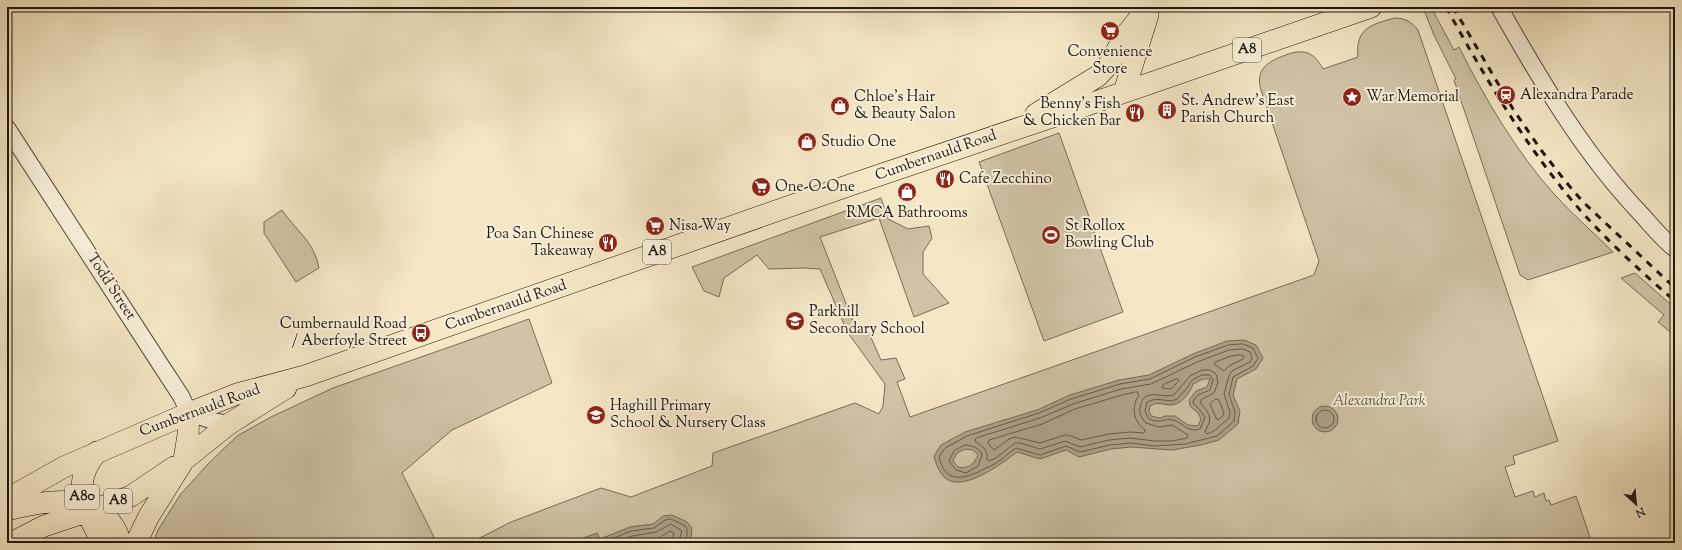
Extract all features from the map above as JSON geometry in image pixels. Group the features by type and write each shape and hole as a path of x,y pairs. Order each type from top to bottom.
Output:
{"main road":[{"name":"Cumbernauld Road","path":"97,452 237,394 305,376 616,266 1124,92 1149,7"},
{"name":"Cumbernauld Road","path":"1010,131 1098,76 1110,63 1124,37 1149,7"},
{"name":"A8","path":"1124,92 1371,7"},
{"name":"A8","path":"11,543 44,526 89,508 119,501 143,489 184,460 229,424 305,376"},
{"path":"136,543 149,516 184,460 188,435 189,413"},
{"name":"A8","path":"7,499 64,467 97,452"},
{"name":"A80","path":"97,452 86,468 82,479 81,491 102,543"},
{"name":"A80","path":"7,510 47,501 64,501 89,508 112,524 121,543"}],"street":[{"path":"1499,7 1564,117 1591,156 1615,187 1675,249"},
{"name":"Todd Street","path":"7,128 181,396 189,413"},
{"path":"189,413 207,420 229,424"}],"green space":[{"path":"1431,7 1454,50 1459,47 1490,105 1527,161 1541,179 1576,217 1613,252 1528,280 1520,275 1454,80 1456,79 1434,35 1424,10"},
{"name":"Alexandra Park","path":"1395,18 1408,21 1418,30 1558,441 1513,456 1515,464 1505,467 1515,497 1533,491 1535,497 1544,493 1546,501 1549,500 1551,505 1576,496 1592,543 470,543 511,522 601,488 631,497 712,466 713,453 855,403 879,414 883,406 885,384 848,333 820,269 769,269 757,255 724,278 719,297 704,291 692,267 881,198 888,219 908,229 929,226 932,238 923,252 923,274 949,303 914,317 879,218 820,237 856,329 869,333 881,360 896,358 905,379 897,382 910,417 1314,275 1319,261 1261,90 1261,72 1267,64 1272,61 1295,52 1305,52 1310,54 1317,60 1323,69 1358,57 1359,40 1366,29"},
{"name":"St Rollox Bowling Club","path":"1059,133 1123,312 1044,341 979,162"},
{"path":"282,210 309,244 317,259 319,268 296,282 264,233 264,222"},
{"path":"1635,273 1675,308 1675,336 1658,322 1664,315 1621,278"},
{"path":"529,319 552,383 452,430 402,473 437,543 153,543 158,530 180,495 208,464 237,436 271,417 333,388"}],"water":[{"path":"1244,340 1256,345 1263,358 1256,369 1237,379 1233,395 1240,411 1238,424 1219,440 1172,450 1131,447 1111,449 1079,457 1066,450 1040,459 1017,452 982,475 962,482 953,482 945,478 938,468 934,456 941,445 965,432 1037,410 1070,395 1119,380 1149,375 1193,354 1227,341","holes":["1203,379 1210,379 1207,387 1196,391 1189,400 1190,406 1198,413 1201,419 1198,426 1188,425 1175,416 1165,416 1160,418 1151,416 1149,411 1150,406 1156,404 1171,405 1178,403 1188,394 1193,384","965,449 973,450 978,455 971,465 958,467 953,461 957,453"]},
{"path":"1325,406 1334,410 1338,419 1334,428 1325,432 1316,428 1312,419 1316,410"},
{"path":"672,515 687,522 692,528 691,538 685,543 569,543 597,533 600,539 630,527 653,524 663,516"}],"railway":[{"path":"1446,7 1475,58 1538,157 1585,216 1636,266 1675,301"},
{"path":"1453,7 1513,109 1541,150 1566,182 1583,202 1675,288"}],"place":[{"name":"Convenience Store","path":"1110,31"},
{"name":"Alexandra Parade","path":"1506,95"},
{"name":"War Memorial","path":"1352,97"},
{"name":"Chloe's Hair & Beauty Salon","path":"840,106"},
{"name":"St. Andrew's East Parish Church","path":"1167,110"},
{"name":"Benny's Fish & Chicken Bar","path":"1135,113"},
{"name":"Studio One","path":"807,142"},
{"name":"Cafe Zecchino","path":"945,179"},
{"name":"One-O-One","path":"761,187"},
{"name":"RMCA Bathrooms","path":"907,192"},
{"name":"Nisa-Way","path":"655,226"},
{"name":"St Rollox Bowling Club","path":"1051,235"},
{"name":"Poa San Chinese Takeaway","path":"608,243"},
{"name":"Parkhill Secondary School","path":"795,321"},
{"name":"Cumbernauld Road / Aberfoyle Street","path":"421,333"},
{"name":"Haghill Primary School & Nursery Class","path":"596,415"}]}
